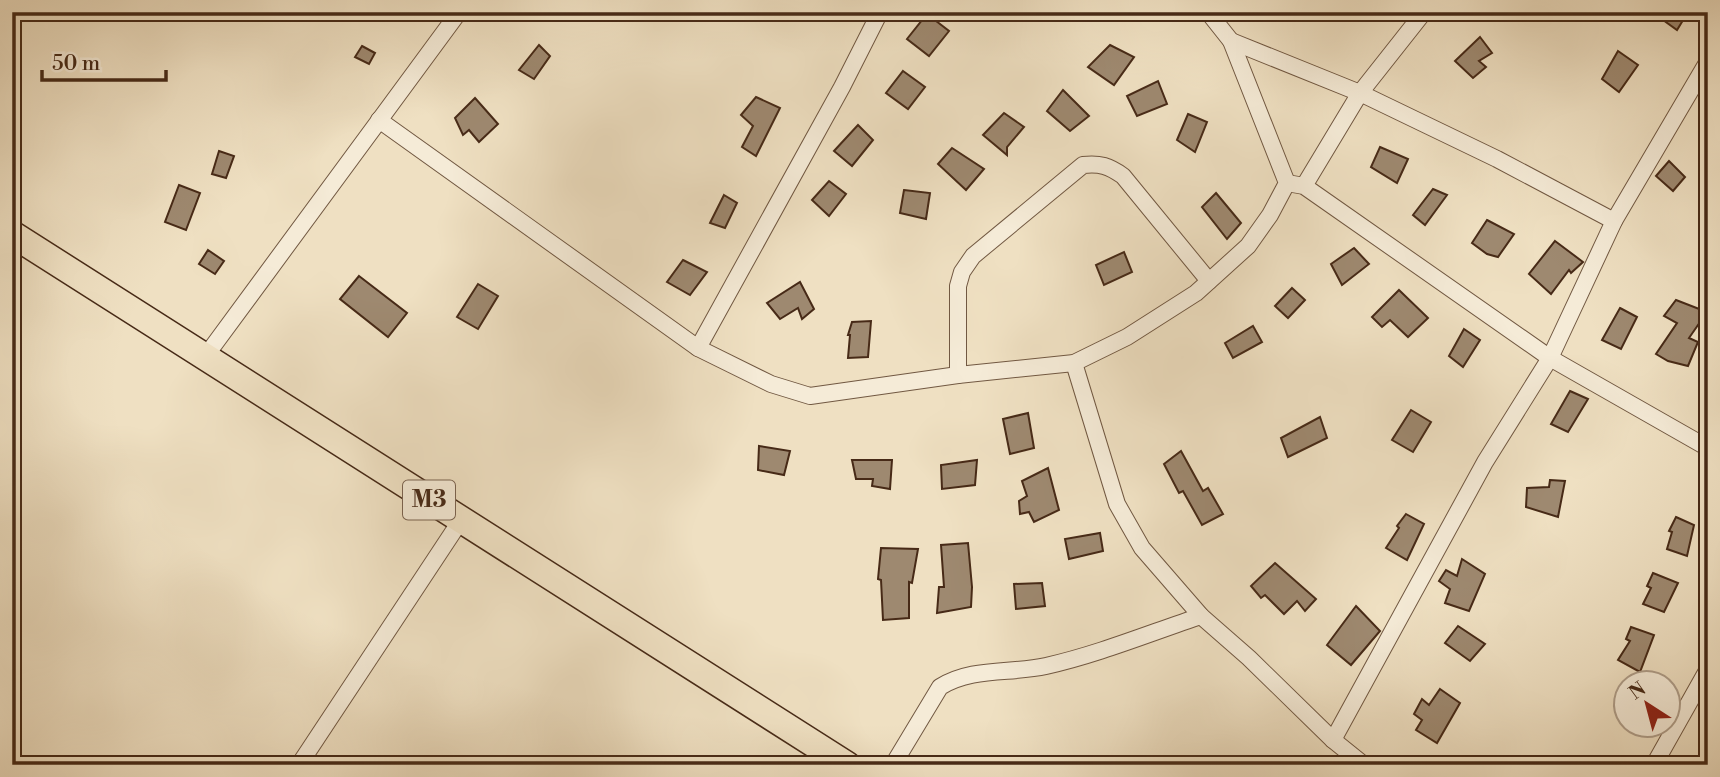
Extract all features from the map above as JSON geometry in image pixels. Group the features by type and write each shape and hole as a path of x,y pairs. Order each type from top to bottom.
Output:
{"main road":[{"name":"M3","path":"12,234 847,765"}],"street":[{"path":"205,357 459,12"},
{"path":"698,348 842,87 880,12"},
{"path":"379,120 698,348 771,384 810,396 958,375 1074,363 1127,337 1196,293 1248,246 1270,215 1287,183 1231,41 1208,12"},
{"path":"1304,186 1360,93 1424,12"},
{"path":"1231,41 1360,93 1497,159 1614,221"},
{"path":"1333,740 1485,462 1550,358 1614,221 1708,61"},
{"path":"958,375 958,286 962,272 973,256 1083,165 1097,163 1123,176 1209,281"},
{"path":"1287,183 1304,186 1550,358 1708,448"},
{"path":"1074,363 1117,504 1142,548 1201,616 1249,658 1333,740 1364,765"},
{"path":"299,765 460,520"},
{"path":"893,765 940,687 952,680 974,673 1015,670 1087,655 1201,616"},
{"path":"1660,763 1708,669"}],"building":[{"path":"1652,12 1688,12 1677,30"},
{"path":"927,14 949,31 929,56 907,39"},
{"path":"1480,37 1492,53 1479,61 1486,67 1473,78 1455,61"},
{"path":"539,45 550,56 534,79 519,70"},
{"path":"1110,45 1134,57 1114,85 1088,67"},
{"path":"362,46 375,53 369,64 355,57"},
{"path":"1618,51 1638,65 1619,92 1602,79"},
{"path":"903,71 925,87 908,109 886,93"},
{"path":"1158,81 1167,104 1137,116 1127,96"},
{"path":"1063,90 1089,116 1070,131 1047,111"},
{"path":"756,97 780,108 756,156 742,147 753,126 741,115"},
{"path":"475,98 498,124 479,142 469,130 463,135 455,118"},
{"path":"1004,113 1024,127 1007,147 1007,155 983,135"},
{"path":"1188,114 1207,122 1195,152 1177,140"},
{"path":"858,125 873,140 852,166 834,151"},
{"path":"1380,147 1408,159 1397,183 1371,167"},
{"path":"952,148 984,169 966,190 938,164"},
{"path":"219,151 234,156 226,178 212,174"},
{"path":"1669,161 1685,177 1673,191 1656,176"},
{"path":"829,181 846,194 829,216 812,200"},
{"path":"179,185 200,193 186,230 165,222"},
{"path":"1433,189 1447,195 1425,225 1413,215"},
{"path":"904,190 930,193 926,219 900,213"},
{"path":"1216,193 1241,223 1227,239 1202,207"},
{"path":"724,195 737,203 725,228 710,223"},
{"path":"1487,220 1514,234 1498,257 1487,254 1472,243"},
{"path":"1555,241 1583,262 1571,273 1569,270 1551,294 1529,274"},
{"path":"1354,248 1369,264 1342,285 1331,264"},
{"path":"208,250 224,261 215,274 199,264"},
{"path":"1124,252 1132,272 1104,285 1096,265"},
{"path":"683,260 707,272 690,295 667,282"},
{"path":"359,276 407,313 388,337 340,299"},
{"path":"800,282 814,309 802,319 798,308 780,319 767,303"},
{"path":"478,284 498,296 478,329 457,317"},
{"path":"1292,288 1305,300 1288,318 1275,306"},
{"path":"1399,290 1428,318 1408,337 1390,320 1382,327 1372,317"},
{"path":"1676,300 1707,312 1689,338 1698,342 1688,366 1668,361 1656,354 1677,323 1664,316"},
{"path":"1620,308 1637,317 1621,349 1602,340"},
{"path":"871,321 868,357 848,358 848,335 852,322"},
{"path":"1253,326 1262,342 1233,358 1225,343"},
{"path":"1464,329 1480,340 1463,367 1449,356"},
{"path":"1570,391 1588,399 1568,432 1551,424"},
{"path":"1411,410 1431,422 1413,452 1392,440"},
{"path":"1028,413 1034,448 1010,454 1003,419"},
{"path":"1320,417 1327,438 1288,457 1281,438"},
{"path":"759,446 790,451 784,475 758,470"},
{"path":"1181,451 1203,491 1208,488 1223,514 1202,525 1183,491 1179,493 1164,464"},
{"path":"852,460 892,460 890,489 872,486 873,479 856,479"},
{"path":"977,460 975,485 942,489 941,465"},
{"path":"1048,468 1059,510 1034,522 1029,512 1020,514 1019,501 1027,496 1022,481"},
{"path":"1550,480 1565,481 1558,517 1526,507 1527,488 1549,487"},
{"path":"1406,514 1424,524 1407,560 1386,548"},
{"path":"1676,517 1694,525 1687,556 1667,549 1672,532 1669,531"},
{"path":"1100,533 1103,551 1069,559 1065,539"},
{"path":"968,543 971,607 937,613 939,587 944,587 941,545"},
{"path":"881,548 918,549 912,583 909,582 909,618 883,620 881,580 878,579"},
{"path":"1462,559 1485,574 1469,611 1445,603 1450,589 1439,581 1446,570 1457,576"},
{"path":"1275,563 1316,599 1305,611 1297,601 1284,614 1265,595 1261,598 1251,586"},
{"path":"1653,573 1678,583 1664,612 1643,604 1651,588 1647,586"},
{"path":"1042,583 1045,606 1016,609 1014,584"},
{"path":"1356,606 1380,631 1351,665 1327,645"},
{"path":"1458,626 1485,644 1470,661 1445,643"},
{"path":"1631,627 1654,635 1642,668 1633,668 1618,660 1630,641 1626,639"},
{"path":"1440,689 1460,703 1437,743 1416,730 1422,720 1414,714 1422,699 1429,705"}]}
